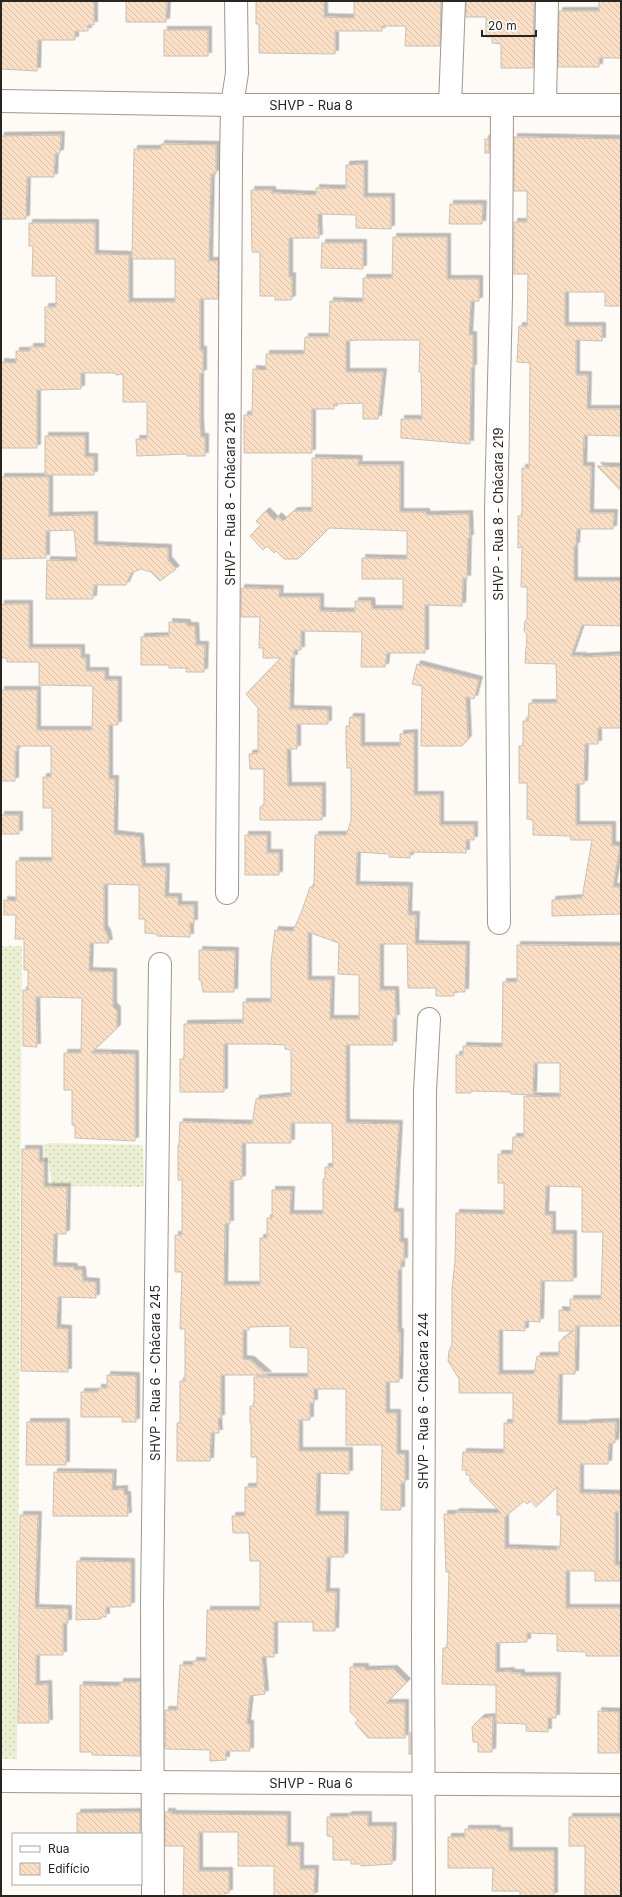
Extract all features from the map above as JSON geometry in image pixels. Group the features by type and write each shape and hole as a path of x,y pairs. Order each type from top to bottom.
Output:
{"street":[{"name":"SHVP - Rua 8 - Chácara 218","path":"227,893 232,105 237,73 236,1"},
{"path":"450,105 454,1"},
{"path":"545,105 547,1"},
{"name":"SHVP - Rua 8","path":"1,101 232,105 621,105"},
{"name":"SHVP - Rua 8 - Chácara 219","path":"499,923 496,510 501,297 502,105"},
{"name":"SHVP - Rua 6 - Chácara 245","path":"153,1896 152,1605 160,964"},
{"name":"SHVP - Rua 6 - Chácara 244","path":"424,1896 425,1099 430,1019"},
{"name":"SHVP - Rua 6","path":"1,1781 621,1785"}],"green space":[{"path":"1,946 22,946 17,1759 1,1759"},
{"path":"44,1144 143,1145 144,1187 52,1186 49,1162 45,1162"}],"building":[{"path":"1,1 94,1 94,25 88,25 88,31 75,31 75,40 38,40 37,71 1,69"},
{"path":"126,1 167,1 166,22 126,22"},
{"path":"256,1 324,1 324,17 354,18 354,1 441,1 440,46 405,46 406,26 382,26 382,31 335,31 335,54 259,53 259,24 256,24"},
{"path":"466,1 534,1 533,68 501,68 501,44 492,43 492,37 486,37 486,17 466,17"},
{"path":"599,1 621,1 621,58 599,58 599,67 558,67 559,11 599,11"},
{"path":"164,30 208,30 208,56 164,56"},
{"path":"61,135 60,153 55,154 54,177 27,177 26,219 1,219 1,136"},
{"path":"514,137 621,139 621,306 605,306 605,292 565,292 565,326 602,326 602,341 576,340 576,375 588,375 587,409 621,409 621,436 584,435 583,466 591,466 590,513 614,513 613,529 577,529 576,546 574,546 574,581 621,581 621,626 582,625 571,656 583,657 621,655 621,728 598,728 598,744 585,744 584,784 576,784 576,825 612,825 612,845 620,846 613,887 621,887 621,914 552,916 552,900 582,898 592,840 571,840 570,836 533,835 533,820 527,819 527,783 519,783 519,746 523,746 523,721 528,721 529,703 557,703 556,664 525,663 527,635 524,631 525,621 527,619 527,587 521,587 522,547 518,548 518,516 522,516 522,468 529,468 530,363 517,362 519,326 527,326 528,274 514,274 514,222 527,222 527,191 514,191"},
{"path":"485,139 489,139 489,153 485,153"},
{"path":"161,144 216,145 216,174 211,174 209,261 218,261 218,299 200,299 200,350 203,350 203,373 200,374 200,422 201,437 205,437 205,456 187,456 187,454 137,456 136,439 147,439 147,402 123,402 123,374 116,375 116,373 81,373 81,389 37,390 37,448 1,448 1,362 16,363 16,351 30,351 30,347 45,347 45,307 56,307 56,276 32,276 33,246 29,246 29,223 95,223 95,254 129,255 129,302 175,302 175,259 132,259 134,149 161,149"},
{"path":"364,164 364,197 391,197 391,229 356,228 356,215 318,214 319,238 289,238 289,277 292,276 292,299 275,300 275,296 260,296 260,252 252,252 251,190 272,190 272,193 316,195 316,188 346,189 346,165"},
{"path":"450,204 483,204 482,224 449,224"},
{"path":"393,237 447,237 447,279 479,279 479,301 471,301 469,335 473,335 470,444 401,438 401,419 422,419 421,372 419,372 420,340 358,340 346,341 346,372 383,372 378,419 363,419 363,403 334,404 334,409 312,409 312,453 244,453 244,415 252,415 253,369 266,370 266,354 304,354 305,337 329,337 330,301 363,302 363,278 392,278"},
{"path":"322,243 363,243 363,269 321,268"},
{"path":"45,436 85,436 85,457 94,457 94,475 45,475"},
{"path":"312,458 359,459 358,465 400,465 400,512 426,512 427,515 469,514 470,538 468,538 467,579 463,578 462,606 425,605 425,653 387,653 385,667 361,667 362,632 301,631 301,650 294,650 294,658 291,658 290,709 328,710 328,724 297,724 297,749 287,749 288,786 322,786 322,820 260,820 260,807 264,805 264,769 250,769 249,754 258,753 258,708 246,694 281,658 263,658 263,648 259,648 260,617 241,617 241,588 280,589 279,597 320,597 320,611 355,612 355,601 371,601 372,609 403,609 403,579 362,579 362,558 407,559 407,531 329,528 298,559 284,559 276,551 274,553 267,546 263,550 250,536 261,525 256,521 266,511 275,520 278,516 283,521 294,511 312,511"},
{"path":"597,466 621,467 621,491"},
{"path":"1,477 49,477 49,516 94,515 94,545 168,548 168,560 176,569 160,581 151,572 141,569 131,573 126,585 94,585 93,599 46,599 47,560 77,561 74,530 46,531 46,558 1,559"},
{"path":"1,604 29,604 29,648 81,648 81,658 86,658 86,671 105,671 105,680 118,680 118,725 109,725 109,779 115,779 114,834 140,837 142,867 166,867 165,897 178,897 178,905 194,905 194,923 190,923 190,937 157,936 157,934 145,933 145,919 139,919 139,885 104,884 104,929 107,933 109,943 90,943 89,971 113,972 113,1006 117,1010 117,1028 91,1053 135,1054 135,1141 75,1138 75,1125 72,1125 72,1090 64,1090 64,1053 81,1053 82,998 36,997 37,1047 23,1046 23,990 28,990 28,970 24,970 24,939 15,939 16,915 4,915 4,900 16,901 16,861 52,861 52,808 43,808 43,777 51,777 51,746 17,746 17,751 15,751 15,781 1,781 1,690 37,690 37,730 92,730 93,686 39,685 39,662 7,662 7,658 1,658"},
{"path":"169,622 187,623 187,626 195,626 196,645 205,645 204,672 186,672 187,668 169,668 169,665 141,665 141,637 169,636"},
{"path":"417,664 479,680 474,699 466,697 468,739 462,746 421,746 422,686 412,684"},
{"path":"350,717 361,717 361,746 400,746 400,734 414,733 414,795 440,795 440,825 474,825 474,840 466,840 466,853 410,852 410,858 389,857 389,854 357,852 356,885 409,886 408,915 416,915 415,944 466,945 465,992 454,992 454,996 436,996 436,988 408,988 407,944 380,944 380,990 395,990 396,1018 393,1018 393,1045 346,1045 346,1123 399,1124 394,1212 400,1212 400,1242 404,1242 404,1261 401,1261 401,1270 398,1270 398,1332 400,1332 399,1382 386,1382 386,1413 397,1413 397,1454 405,1454 405,1483 401,1483 401,1510 381,1510 382,1445 346,1445 346,1389 314,1389 314,1403 310,1403 310,1420 299,1420 299,1451 349,1451 349,1474 317,1473 316,1515 345,1515 344,1557 327,1557 326,1592 336,1592 335,1631 313,1631 313,1622 274,1622 274,1657 262,1657 265,1694 250,1696 247,1724 250,1724 250,1751 226,1751 226,1760 210,1761 210,1750 165,1749 165,1710 177,1710 180,1665 193,1665 193,1661 206,1661 207,1610 260,1610 260,1561 250,1561 249,1533 233,1533 232,1516 245,1516 245,1487 257,1487 257,1457 251,1457 250,1423 250,1406 254,1406 254,1377 308,1377 308,1348 290,1347 290,1326 249,1327 249,1330 243,1330 243,1359 251,1360 268,1375 221,1375 221,1418 218,1418 219,1433 211,1433 210,1461 177,1461 177,1423 180,1423 180,1381 185,1381 185,1329 180,1329 182,1272 175,1272 175,1235 182,1235 182,1180 178,1180 178,1145 180,1122 252,1124 256,1099 291,1096 291,1050 285,1049 285,1045 267,1044 224,1044 224,1092 180,1092 180,1059 184,1059 184,1024 243,1023 243,1002 271,1002 271,962 275,930 293,931 310,887 314,887 315,835 346,835 351,821 351,768 347,768 346,743 346,726 349,726","holes":["308,932 339,943 338,974 359,975 359,1019 330,1019 331,980 308,980","291,1123 332,1123 333,1167 325,1167 325,1179 323,1179 323,1214 290,1214 291,1190 272,1190 272,1218 267,1218 267,1238 260,1238 260,1285 224,1285 225,1224 230,1224 230,1181 242,1179 242,1143 291,1143"]},
{"path":"1,815 19,815 19,834 1,834"},
{"path":"245,835 267,835 267,853 279,853 279,875 245,875"},
{"path":"517,945 621,946 621,1326 576,1326 575,1374 559,1374 558,1424 616,1422 615,1443 609,1443 608,1464 580,1464 580,1493 621,1494 621,1512 615,1512 615,1565 621,1565 621,1581 595,1581 595,1571 566,1571 566,1608 621,1608 621,1656 586,1656 586,1652 557,1651 557,1634 527,1633 527,1642 496,1643 496,1672 511,1671 511,1673 521,1673 521,1676 557,1676 556,1718 548,1718 548,1732 526,1731 526,1724 496,1723 496,1685 442,1684 443,1648 447,1648 449,1572 446,1572 444,1514 455,1514 456,1512 501,1513 470,1481 470,1475 466,1475 466,1470 462,1470 463,1452 504,1453 504,1423 513,1423 513,1393 459,1393 459,1379 448,1361 449,1351 452,1345 452,1289 455,1261 456,1213 504,1214 504,1183 498,1183 498,1154 512,1154 513,1137 524,1137 524,1096 560,1097 560,1063 534,1063 533,1095 511,1094 511,1092 471,1091 471,1093 456,1093 456,1055 463,1055 463,1046 502,1047 503,982 517,982","holes":["546,1186 582,1187 582,1232 603,1232 601,1299 570,1299 570,1311 559,1310 559,1331 573,1331 559,1342 559,1356 537,1356 534,1374 499,1374 499,1330 525,1331 525,1321 540,1322 541,1281 573,1281 573,1234 552,1234 552,1215 545,1215","557,1487 557,1515 561,1515 560,1547 557,1547 557,1550 505,1548 505,1517 524,1501 527,1504 531,1501 536,1507"]},
{"path":"199,950 235,951 234,992 203,992 201,980 199,980"},
{"path":"22,1149 39,1149 39,1162 44,1162 44,1187 67,1187 66,1234 54,1234 53,1266 74,1267 74,1270 82,1270 83,1281 96,1282 96,1298 58,1297 57,1328 68,1329 68,1372 21,1371"},
{"path":"107,1375 136,1376 136,1422 122,1422 122,1417 81,1417 81,1392 98,1392 98,1388 107,1388"},
{"path":"27,1422 66,1422 66,1465 26,1465"},
{"path":"54,1472 113,1473 112,1490 124,1489 124,1495 127,1495 128,1516 53,1516"},
{"path":"20,1515 38,1515 35,1608 68,1609 68,1623 63,1623 63,1655 36,1655 36,1685 48,1684 49,1723 18,1723"},
{"path":"77,1561 131,1562 131,1606 106,1607 106,1617 101,1617 101,1619 76,1620"},
{"path":"350,1667 365,1667 365,1670 394,1669 407,1682 386,1703 405,1703 405,1738 368,1738 355,1723 358,1720 350,1712"},
{"path":"120,1682 140,1682 140,1756 92,1755 92,1752 80,1752 80,1685 120,1686"},
{"path":"598,1711 619,1712 619,1753 598,1753"},
{"path":"493,1717 492,1752 478,1752 478,1742 473,1742 472,1727 481,1718"},
{"path":"409,1733 411,1733 411,1754 409,1754"},
{"path":"140,1812 140,1833 77,1833 77,1813"},
{"path":"165,1812 172,1812 172,1814 287,1815 287,1846 300,1846 300,1869 315,1869 314,1896 274,1896 274,1866 238,1866 238,1832 199,1832 199,1871 229,1871 229,1893 225,1893 225,1896 183,1896 184,1846 165,1846"},
{"path":"348,1815 368,1815 368,1826 393,1826 392,1864 361,1866 361,1864 351,1864 351,1860 333,1860 333,1837 327,1836 327,1817 348,1817"},
{"path":"569,1817 621,1817 621,1896 585,1896 585,1846 569,1846"},
{"path":"465,1829 497,1829 497,1831 509,1831 509,1851 554,1851 554,1896 520,1896 520,1891 492,1891 493,1868 448,1868 448,1837 465,1837"}]}
